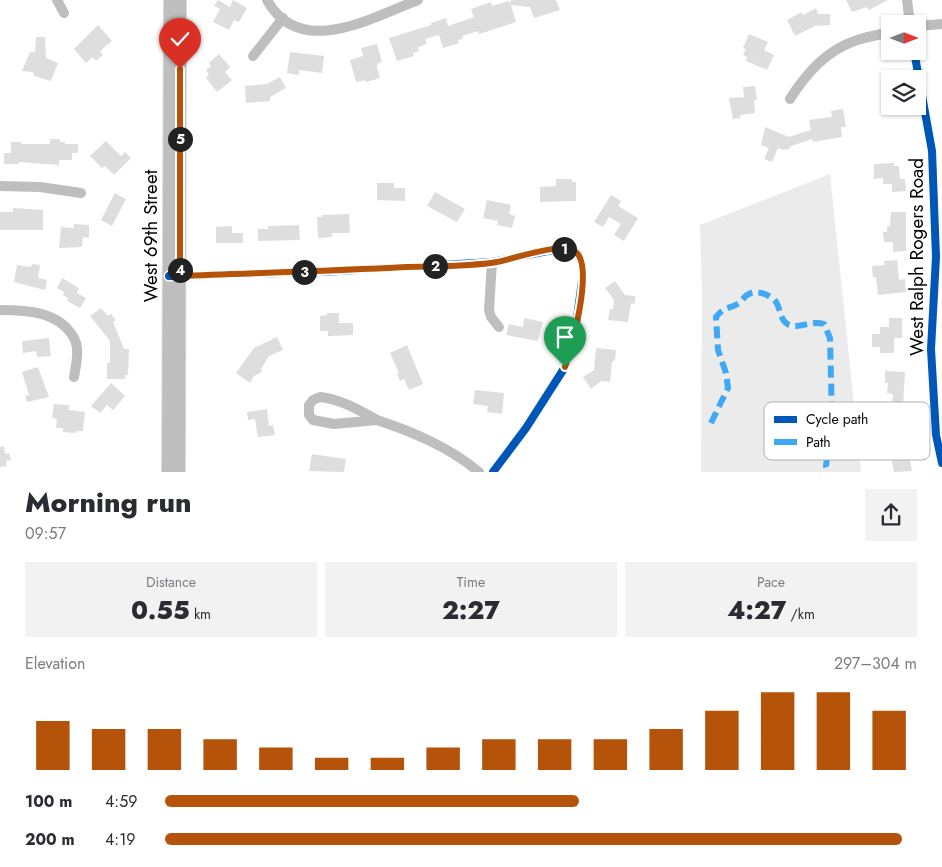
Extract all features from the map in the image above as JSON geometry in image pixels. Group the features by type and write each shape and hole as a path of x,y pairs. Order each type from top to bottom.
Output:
{"main road":[{"name":"West 69th Street","path":"170,0 179,472"},
{"name":"West 69th Street","path":"168,472 180,0"}],"street":[{"path":"57,0 64,13"},
{"path":"268,0 271,7 283,18 296,27 309,31 337,30 418,0"},
{"path":"907,0 909,15"},
{"path":"253,56 283,18"},
{"path":"926,25 942,24"},
{"path":"790,99 812,68 833,52 852,42 881,34"},
{"name":"West Ralph Rogers Road","path":"916,60 932,151 936,257 931,349 938,397 936,435 942,463"},
{"path":"0,186 40,187 81,193"},
{"path":"174,276 323,272 492,262 558,249 571,250 577,253 583,267 582,281 574,339 565,367 526,428 493,472"},
{"path":"492,262 489,310 491,317 499,326"},
{"path":"0,310 43,313 60,323 74,338 77,356 74,377"},
{"path":"377,420 334,424 320,423 313,420 308,409 313,400 320,397 330,398 377,420 409,431 445,449 479,472"}],"shaded area":[{"path":"830,174 854,402 764,402 764,460 860,460 861,472 701,472 702,290 700,225"}],"building":[{"path":"218,0 230,7 233,0 247,8 239,22 234,20 229,30 213,22 220,9 214,6"},
{"path":"511,0 556,0 560,10 534,18 530,7 511,5 516,22 479,34 478,31 462,36 463,39 458,40 459,43 443,48 439,35 425,39 427,44 418,47 419,51 413,53 414,56 397,61 389,38 431,25 431,23 446,18 448,26 474,17 471,9 491,2 492,6 509,1 510,4"},
{"path":"846,0 888,0 869,10 867,7 852,12"},
{"path":"816,8 818,14 830,14 830,25 815,26 795,36 787,20 802,12 803,15"},
{"path":"98,25 112,41 100,51 103,55 96,61 93,57 86,63 74,49"},
{"path":"749,34 768,42 764,50 774,55 767,70 746,61 747,57 743,55 746,49 743,48"},
{"path":"36,37 45,37 46,58 58,63 51,81 34,76 33,72 22,71 30,52 35,52"},
{"path":"377,44 382,62 377,64 380,78 366,82 365,80 356,82 350,60 363,56 361,48"},
{"path":"290,52 324,56 322,73 299,70 299,75 287,73"},
{"path":"219,54 230,67 225,72 232,80 217,92 206,78 209,75 206,70 211,66 209,63"},
{"path":"280,77 286,88 270,97 270,101 246,103 245,86 267,84"},
{"path":"755,86 757,100 754,100 755,113 740,115 741,118 733,119 729,98 744,97 743,87"},
{"path":"843,109 846,127 841,127 842,137 813,142 812,139 791,146 789,149 778,148 772,162 764,159 769,148 761,145 765,127 789,137 811,130 809,120 832,117 831,111"},
{"path":"50,139 60,139 60,142 65,142 65,144 78,144 78,153 72,153 72,160 59,160 59,165 19,162 19,164 4,164 4,153 11,153 11,142 50,144"},
{"path":"106,141 121,156 125,152 131,158 114,175 105,166 102,168 90,156"},
{"path":"894,163 894,166 899,166 900,179 905,179 906,191 892,192 892,184 883,184 883,178 874,179 874,164"},
{"path":"556,179 572,179 572,182 576,182 576,201 540,202 540,187 556,186"},
{"path":"377,183 394,183 394,188 405,188 405,201 377,200"},
{"path":"435,192 465,209 457,222 427,206"},
{"path":"115,193 126,199 112,226 101,220"},
{"path":"611,195 621,201 618,206 638,218 624,241 614,235 621,224 609,217 603,227 594,222"},
{"path":"487,200 511,205 509,214 515,216 512,228 497,225 498,221 483,218"},
{"path":"13,208 43,210 43,230 0,230 0,212 13,212"},
{"path":"891,212 906,212 906,251 893,252 893,242 884,242 883,232 887,232 887,226 890,226"},
{"path":"349,214 350,233 332,233 332,237 318,238 317,217 322,217 322,215"},
{"path":"74,224 89,225 89,238 83,237 82,247 59,248 61,227 74,228"},
{"path":"299,225 300,240 258,241 258,229 268,229 268,226"},
{"path":"232,226 232,233 243,233 243,243 216,243 216,227"},
{"path":"897,260 899,280 905,279 906,292 878,295 876,277 873,277 872,266 885,265 884,261"},
{"path":"32,264 40,265 38,278 47,280 45,290 14,282 17,265 31,267"},
{"path":"62,278 79,288 77,293 86,298 80,308 67,301 68,298 63,295 64,292 57,288"},
{"path":"615,281 625,295 635,296 635,304 631,303 628,322 608,320 610,309 613,309 614,300 605,288"},
{"path":"101,308 108,316 111,314 116,320 113,322 124,349 129,349 128,375 125,375 125,379 107,379 107,363 110,363 110,341 90,316"},
{"path":"327,313 339,313 339,323 353,323 353,335 328,336 328,331 320,331 320,316 327,315"},
{"path":"524,318 543,322 538,341 506,335 509,324 523,327"},
{"path":"889,318 902,318 902,338 894,338 894,353 880,353 880,347 872,347 872,334 880,334 880,327 889,327"},
{"path":"277,337 283,350 269,356 261,369 262,372 254,376 250,383 236,373 254,348"},
{"path":"49,338 51,356 37,357 36,351 23,353 22,341"},
{"path":"407,345 423,384 409,390 404,379 400,381 397,373 399,373 390,353"},
{"path":"596,348 616,350 615,360 612,362 610,382 601,381 591,389 583,377 594,370"},
{"path":"38,367 49,397 27,402 25,396 29,395 22,372"},
{"path":"885,371 905,372 903,402 892,402 893,394 887,393 888,383 885,383"},
{"path":"111,383 125,396 113,410 107,405 100,413 91,406"},
{"path":"475,390 504,393 502,414 487,412 488,406 473,404"},
{"path":"54,404 69,405 69,410 85,412 83,431 77,431 76,433 63,432 63,428 56,428 57,419 52,418"},
{"path":"267,409 269,426 273,425 275,435 258,437 255,419 248,420 247,412"},
{"path":"4,446 5,454 9,453 11,460 6,461 7,466 0,467 0,447"},
{"path":"312,454 346,459 344,472 309,471"},
{"path":"892,460 910,460 912,471 894,472"}],"marked path":[{"path":"711,423 728,388 726,373 718,350 716,317 725,309 736,305 754,292 759,292 773,299 778,305 782,317 789,325 824,324 830,338 832,402"},
{"path":"827,460 828,472"}],"cycle path":[{"path":"916,60 932,151 936,257 931,349 936,435 942,463"},
{"path":"169,276 323,272 492,262 558,249 571,250 577,253 583,267 582,281 574,339 565,367 526,428 493,472"}],"route":[{"path":"180,69 180,276 323,272 496,262 545,251 571,250 577,253 583,267 580,306 574,339 565,367"}]}
